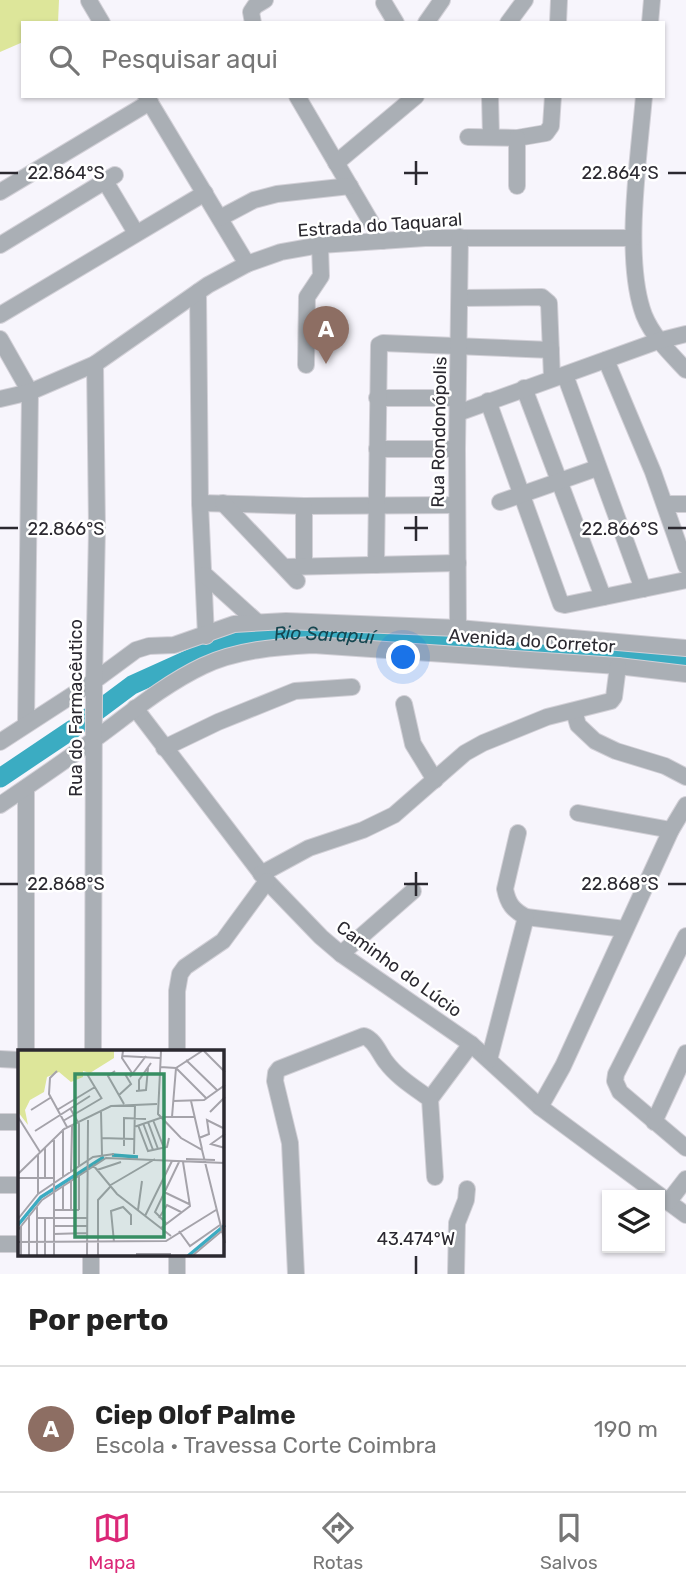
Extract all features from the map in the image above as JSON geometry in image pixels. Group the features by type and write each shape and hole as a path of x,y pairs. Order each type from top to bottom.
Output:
{"street":[{"path":"253,21 251,12 265,0"},
{"path":"427,21 442,0"},
{"path":"509,21 525,0"},
{"path":"558,21 559,0"},
{"path":"650,21 652,0"},
{"path":"89,1 101,21"},
{"path":"384,3 395,21"},
{"path":"297,98 382,240"},
{"path":"336,163 414,98"},
{"path":"490,98 491,137"},
{"path":"468,137 517,138 546,133 551,126 553,98"},
{"path":"644,98 634,238 636,280 644,315 658,341 686,370"},
{"path":"0,192 148,99 247,264"},
{"path":"517,138 517,187"},
{"path":"0,245 110,178 136,233"},
{"path":"220,218 254,200 266,197 350,186"},
{"path":"0,315 205,193"},
{"name":"Estrada do Taquaral","path":"0,399 30,392 95,364 198,292 247,264 281,253 320,245 382,240 460,237 634,238"},
{"name":"Rua Rondonópolis","path":"458,628 460,237"},
{"path":"306,365 307,298 321,276 320,245"},
{"path":"198,292 200,503 206,636"},
{"path":"460,298 547,299 551,350 559,377 643,589"},
{"path":"377,398 458,405 488,401 658,341 686,334"},
{"path":"0,339 30,392 26,724"},
{"path":"376,565 379,345 383,343 551,350"},
{"path":"606,360 665,504 686,566"},
{"name":"Rua do Farmacêutico","path":"93,1050 97,529 95,364"},
{"path":"524,388 603,597"},
{"path":"488,401 561,604 686,580"},
{"path":"377,449 457,449"},
{"path":"500,502 597,468"},
{"path":"200,503 457,506"},
{"path":"223,503 285,567 301,573 376,565 458,564"},
{"path":"665,504 686,504"},
{"path":"301,573 304,506"},
{"path":"205,575 256,621"},
{"name":"Avenida do Corretor","path":"0,742 26,724 94,687 136,650 149,646 174,645 234,624 256,621 458,628 686,648"},
{"name":"Avenida do Corretor","path":"0,805 26,788 94,732 203,666 237,654 277,647 313,645 618,666 686,674"},
{"path":"177,1050 177,980 185,967 223,941 264,877 309,848 382,822 465,753 482,743 547,718 611,701 614,697 618,666"},
{"path":"164,748 218,722 295,691 352,687"},
{"path":"404,704 413,744 435,780"},
{"name":"Caminho do Lúcio","path":"135,708 291,909 341,954 471,1044 540,1107 686,1215"},
{"path":"574,711 578,725 595,741 616,751 665,766 686,777"},
{"path":"26,788 26,1050"},
{"path":"540,1107 563,1066 671,830 686,805"},
{"path":"578,813 671,830"},
{"path":"519,832 505,889 510,906 526,917 625,929"},
{"path":"341,954 412,891"},
{"path":"489,1060 526,917"},
{"path":"686,936 616,1074 615,1082 620,1092 686,1148"},
{"path":"296,1274 290,1143 275,1081 279,1069 367,1036 392,1069 430,1100"},
{"path":"435,1177 430,1100 471,1044"},
{"path":"654,1122 686,1053"},
{"path":"0,1059 18,1060"},
{"path":"0,1122 18,1122"},
{"path":"669,1201 686,1179"},
{"path":"0,1185 18,1185"},
{"path":"456,1274 457,1223 466,1200 467,1189"},
{"path":"0,1244 18,1244"},
{"path":"91,1256 91,1274"},
{"path":"177,1256 177,1274"}],"green space":[{"path":"0,0 59,0 58,21 21,21 21,43 0,52"}],"waterway":[{"name":"Rio Sarapuí","path":"0,778 132,685 234,639 287,632 353,635 686,665"}],"place":[{"name":"Ciep Olof Palme","path":"326,364"}]}
